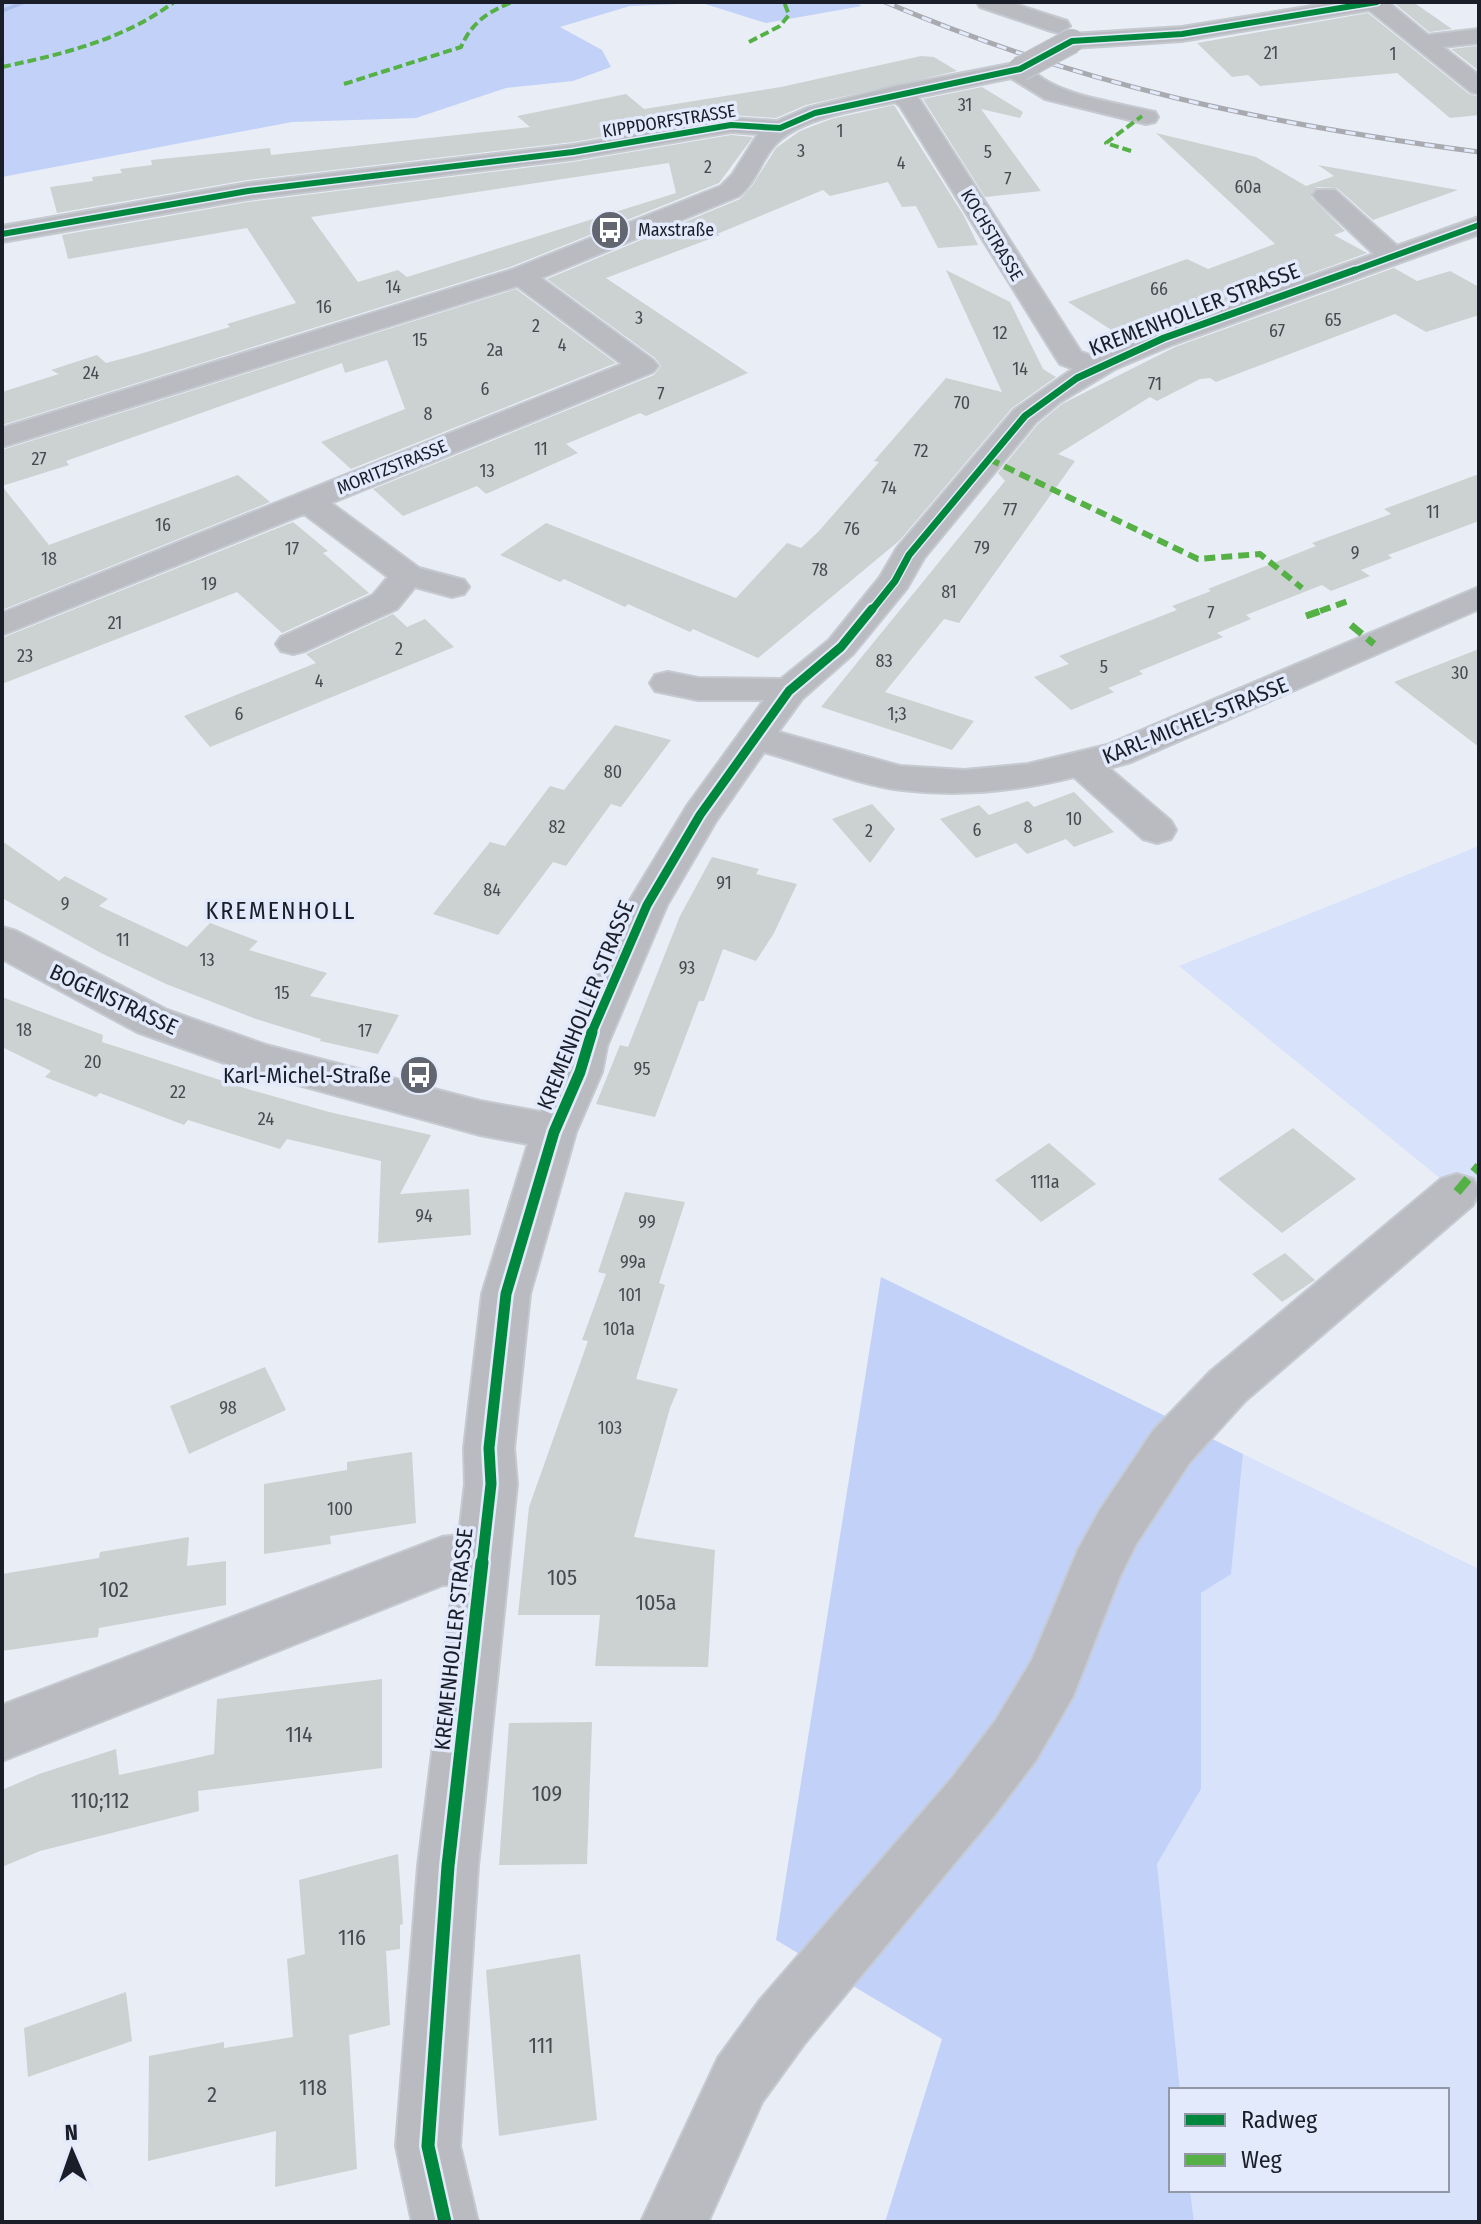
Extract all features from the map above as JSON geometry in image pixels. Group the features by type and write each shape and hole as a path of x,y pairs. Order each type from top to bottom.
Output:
{"street":[{"path":"988,2 1066,34"},
{"path":"1376,2 1479,87"},
{"name":"KIPPDORFSTRASSE","path":"2,234 248,191 573,152 731,125 780,128 815,113 897,93 1017,70 1066,34 1182,34 1376,2"},
{"path":"1425,42 1479,36"},
{"path":"1017,70 1053,94 1146,117"},
{"name":"KOCHSTRASSE","path":"897,93 909,101 1070,358 1094,366"},
{"path":"2,438 521,276 730,191 745,178 753,154 780,128"},
{"path":"1326,195 1392,256"},
{"name":"KREMENHOLLER STRASSE","path":"445,2222 428,2146 448,1866 491,1484 489,1448 506,1294 554,1132 580,1072 586,1046 647,905 700,815 789,691 841,647 895,581 909,555 1025,416 1046,397 1094,366 1479,225"},
{"name":"MORITZSTRASSE","path":"2,625 643,366 521,276"},
{"path":"307,501 407,575 452,587"},
{"path":"293,644 385,602 407,575"},
{"name":"KARL-MICHEL-STRASSE","path":"758,738 899,778 964,782 1028,776 1118,754 1479,597"},
{"path":"668,683 693,688 732,690 760,687 789,691"},
{"path":"1082,764 1157,830"},
{"name":"BOGENSTRASSE","path":"2,941 152,1021 259,1059 480,1118 554,1132"},
{"path":"674,2222 740,2080 782,2022 972,1798 1016,1740 1053,1677 1097,1567 1118,1527 1171,1447 1228,1386 1457,1192"},
{"name":"KREMENHOLLER STRASSE","path":"2,1733 442,1561 482,1558"}],"shaded area":[{"path":"2,2 855,2 862,6 766,23 702,3 630,6 560,27 602,50 611,67 573,81 506,88 416,118 292,122 2,177"},
{"path":"1479,846 1479,1205 1457,1192 1179,966"},
{"path":"881,1277 1243,1454 1231,1574 1201,1593 1201,1789 1157,1864 1180,2088 1169,2088 1169,2192 1190,2192 1194,2222 885,2222 942,2039 776,1940"},
{"path":"1243,1454 1479,1569 1479,2222 1194,2222 1190,2192 1449,2192 1449,2088 1180,2088 1157,1864 1201,1789 1201,1593 1231,1573"}],"building":[{"path":"1393,2 1413,2 1452,29 1429,32"},
{"path":"1368,13 1469,94 1479,97 1479,115 1450,118 1397,73 1260,86 1248,75 1232,77 1197,43"},
{"path":"1476,46 1479,49 1479,71 1451,49"},
{"path":"921,56 934,57 957,71 806,105 776,118 730,115 573,142 247,180 57,213 50,187 93,181 92,177 122,173 120,169 152,165 151,160 270,148 271,155 530,127 517,116 626,94 644,109 781,87"},
{"path":"982,87 1023,112 1020,118 981,109 1041,191 985,197 923,99"},
{"path":"894,105 964,216 978,245 938,248 916,206 902,207 888,182 830,196 823,190 717,234 720,235 606,278 748,373 646,416 640,413 566,444 578,453 486,494 477,486 403,516 373,489 654,375 661,366 655,358 547,279 740,199 776,148 800,131 831,119"},
{"path":"1156,133 1256,157 1306,186 1334,176 1318,165 1458,190 1373,220 1337,188 1317,187 1311,197 1345,231 1334,235 1367,253 1127,340 1068,302 1187,259 1208,269 1275,244"},
{"path":"731,135 753,137 719,183 510,267 2,425 2,392 59,374 51,370 97,355 106,363 140,354 296,303 247,228 68,259 62,235 248,202 573,162","holes":["669,163 676,193 407,277 398,270 358,282 311,217"]},
{"path":"1394,268 1417,281 1450,271 1479,287 1479,315 1426,332 1395,314 1216,382 1210,378 1200,379 1157,401 1150,397 1058,454 1075,461 959,623 944,619 885,692 974,721 952,750 821,707 1005,481 998,473 1038,424 1062,404 1175,347"},
{"path":"946,270 1010,302 1043,369 1056,377 1012,408 900,540 758,658 693,629 690,632 628,604 625,607 564,579 560,582 500,555 546,523 736,598 787,543 801,548 819,531 946,378 1002,392"},
{"path":"516,289 616,363 351,469 321,442 405,409 387,360 345,373 342,363 66,461 69,465 2,486 2,450"},
{"path":"1479,474 1479,521 1388,555 1392,558 1361,570 1370,576 1331,591 1322,585 1246,615 1251,619 1217,633 1223,637 1139,671 1143,674 1108,688 1114,692 1071,710 1034,677 1069,664 1059,656 1177,610 1172,606 1316,546 1312,543 1391,514 1384,509"},
{"path":"238,475 270,502 2,610 2,486 49,545"},
{"path":"293,522 328,551 323,553 369,593 282,633 237,592 2,684 2,638"},
{"path":"393,614 407,627 425,619 454,647 210,747 184,716 316,663 306,654"},
{"path":"1479,649 1479,747 1394,682"},
{"path":"615,725 671,740 621,807 611,804 566,866 553,862 498,935 433,914 490,842 505,846 550,786 564,790"},
{"path":"1074,792 1114,832 1074,847 1066,839 1027,854 1016,843 976,858 940,819 979,805 989,815 1028,801 1034,807"},
{"path":"872,804 895,829 870,863 832,819"},
{"path":"2,841 59,881 65,876 108,899 99,906 187,947 210,923 258,941 249,950 327,973 310,996 399,1015 378,1054 320,1041 166,984 101,953 2,898"},
{"path":"712,857 759,869 756,874 797,884 774,933 756,961 723,949 704,1001 699,1001 655,1117 596,1104 620,1045 628,1047 680,916"},
{"path":"2,997 103,1035 102,1042 251,1090 329,1112 431,1135 400,1194 469,1189 471,1235 378,1243 381,1161 287,1139 280,1149 188,1120 184,1125 100,1093 96,1097 45,1077 51,1071 2,1047"},
{"path":"1293,1128 1356,1179 1282,1233 1218,1179"},
{"path":"1049,1143 1096,1184 1041,1222 995,1180"},
{"path":"625,1192 685,1202 659,1283 665,1285 636,1379 678,1389 634,1537 715,1550 708,1667 595,1666 600,1615 518,1615 529,1507 588,1341 582,1340 606,1274 598,1272"},
{"path":"1285,1253 1315,1280 1282,1302 1252,1274"},
{"path":"265,1367 286,1410 189,1454 170,1406"},
{"path":"412,1452 416,1523 330,1536 331,1544 264,1554 264,1484 347,1470 347,1462"},
{"path":"189,1537 187,1566 226,1561 226,1605 99,1628 98,1637 2,1651 2,1574 99,1558 100,1552"},
{"path":"382,1679 382,1768 198,1791 199,1811 40,1851 2,1867 2,1790 39,1774 116,1749 119,1775 214,1754 217,1699"},
{"path":"592,1722 587,1864 499,1865 509,1723"},
{"path":"398,1854 403,1924 400,1925 400,1949 386,1951 390,2025 349,2035 357,2169 275,2187 276,2131 148,2161 149,2056 224,2042 224,2048 293,2037 287,1959 305,1954 299,1880"},
{"path":"580,1954 597,2120 499,2136 486,1970"},
{"path":"126,1992 132,2041 28,2077 24,2028"}],"waterway":[{"path":"2,11 26,2"}],"railway":[{"path":"885,2 1031,57 1176,98 1324,129 1479,152"}],"marked path":[{"path":"2,67 115,37 174,2"},
{"path":"344,84 461,47 480,18 512,2"},
{"path":"749,42 780,26 789,15 784,2"},
{"path":"1131,151 1106,143 1142,116"},
{"path":"989,459 1198,559 1260,554 1302,588"},
{"path":"1306,616 1351,600"},
{"path":"1351,625 1374,644"},
{"path":"1457,1192 1479,1166"}],"cycle path":[{"path":"2,234 248,191 573,152 731,125 780,128 815,113 1020,69 1072,41 1182,34 1377,2"},
{"path":"445,2222 428,2146 448,1866 491,1484 489,1448 506,1294 554,1132 580,1072 586,1046 647,905 700,815 789,691 841,647 895,581 909,555 1025,416 1077,378 1134,350 1479,225"}],"place":[{"name":"Maxstraße","path":"610,230"},
{"name":"Karl-Michel-Straße","path":"419,1075"}],"district":[{"name":"KREMENHOLL","path":"281,911"}]}
